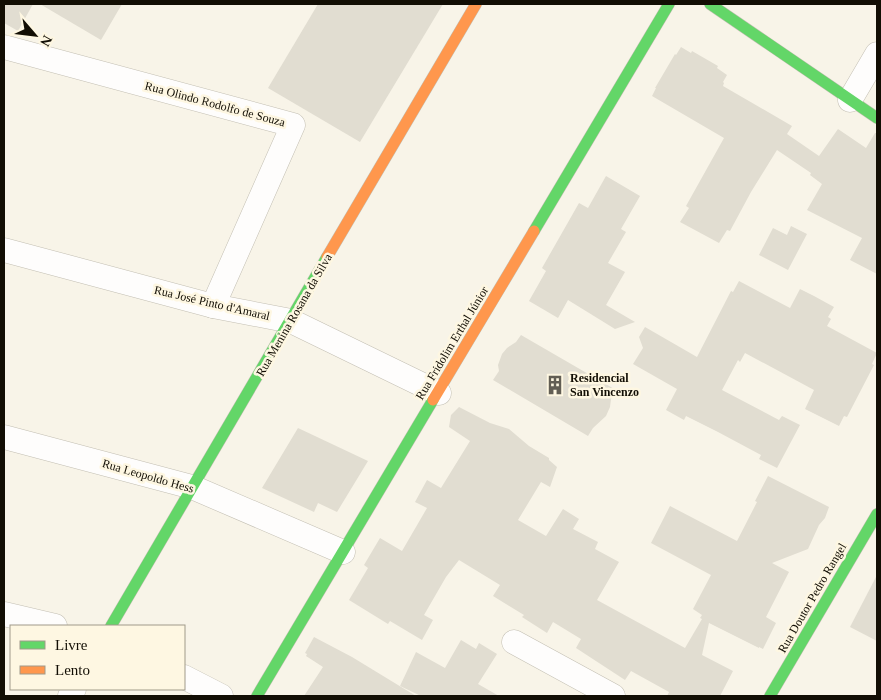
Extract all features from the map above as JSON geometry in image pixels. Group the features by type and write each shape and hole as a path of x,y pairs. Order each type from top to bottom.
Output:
{"street":[{"name":"Rua Menina Rosana da Silva","path":"112,625 476,4"},
{"name":"Rua Fridolim Erthal Júnior","path":"257,696 669,4"},
{"path":"710,4 877,118"},
{"name":"Rua Olindo Rodolfo de Souza","path":"4,47 293,125 213,306"},
{"path":"850,100 877,54"},
{"name":"Rua José Pinto d'Amaral","path":"4,250 213,306 291,321 438,393"},
{"name":"Rua Leopoldo Hess","path":"4,437 192,487 343,552"},
{"name":"Rua Doutor Pedro Rangel","path":"770,696 877,514"},
{"path":"4,614 51,625"},
{"path":"514,642 613,696"},
{"path":"185,678 221,696"}],"building":[{"path":"4,4 33,4 18,31 4,23"},
{"path":"40,4 122,4 101,40"},
{"path":"318,4 443,4 360,142 268,88"},
{"path":"681,47 718,66 717,68 727,75 723,86 792,126 787,134 819,156 838,129 866,148 875,133 877,133 877,274 850,260 862,238 807,210 822,184 810,175 811,173 777,150 730,231 727,230 719,243 680,222 689,208 686,206 724,138 652,96 675,54"},
{"path":"606,176 640,196 621,229 626,232 608,263 625,272 606,305 635,322 615,329 568,300 558,318 529,301 546,271 542,268 579,203 588,208"},
{"path":"791,226 807,234 788,270 759,255 773,228 787,235"},
{"path":"739,281 790,308 800,289 814,296 834,307 828,317 831,319 827,326 877,353 872,364 874,365 847,417 844,416 839,426 805,409 814,390 745,353 740,362 738,360 722,390 779,420 782,416 800,425 777,468 759,459 761,455 718,432 686,416 684,420 666,410 677,389 633,364 643,348 639,337 645,327 697,357 731,291 733,292"},
{"name":"Residencial San Vincenzo","path":"521,335 616,390 606,416 593,428 588,436 493,380 499,371 498,365 502,354"},
{"path":"459,407 490,423 509,429 529,446 549,458 557,467 550,487 541,482 518,520 546,536 563,509 579,519 573,529 598,542 595,549 619,562 597,600 685,648 702,619 700,618 702,615 693,609 711,575 651,543 670,506 737,541 768,476 829,507 808,549 772,563 789,572 766,617 776,623 763,649 709,623 702,655 733,671 720,696 667,696 669,692 631,671 625,680 576,648 581,639 553,622 547,633 522,617 524,615 493,596 500,585 459,560 446,577 424,615 433,620 422,640 390,621 388,624 349,600 368,568 364,565 380,538 402,551 427,508 415,502 427,480 441,488 470,441 449,427 451,415"},
{"path":"298,428 368,461 337,512 318,503 314,512 262,488"},
{"path":"877,575 877,641 850,627"},
{"path":"314,637 352,657 416,696 304,696 323,667 306,656 307,654 305,653"},
{"path":"461,640 476,649 479,643 497,654 478,684 499,696 421,696 400,686 416,652 445,668"}],"traffic: fast":[{"path":"534,231 669,4"},
{"path":"710,4 877,118"},
{"path":"112,625 327,257"},
{"path":"257,696 433,400"},
{"path":"770,696 877,514"}],"traffic: slow":[{"path":"327,257 476,4"},
{"path":"433,400 534,231"}],"place":[{"name":"Residencial San Vincenzo","path":"555,385"}]}
